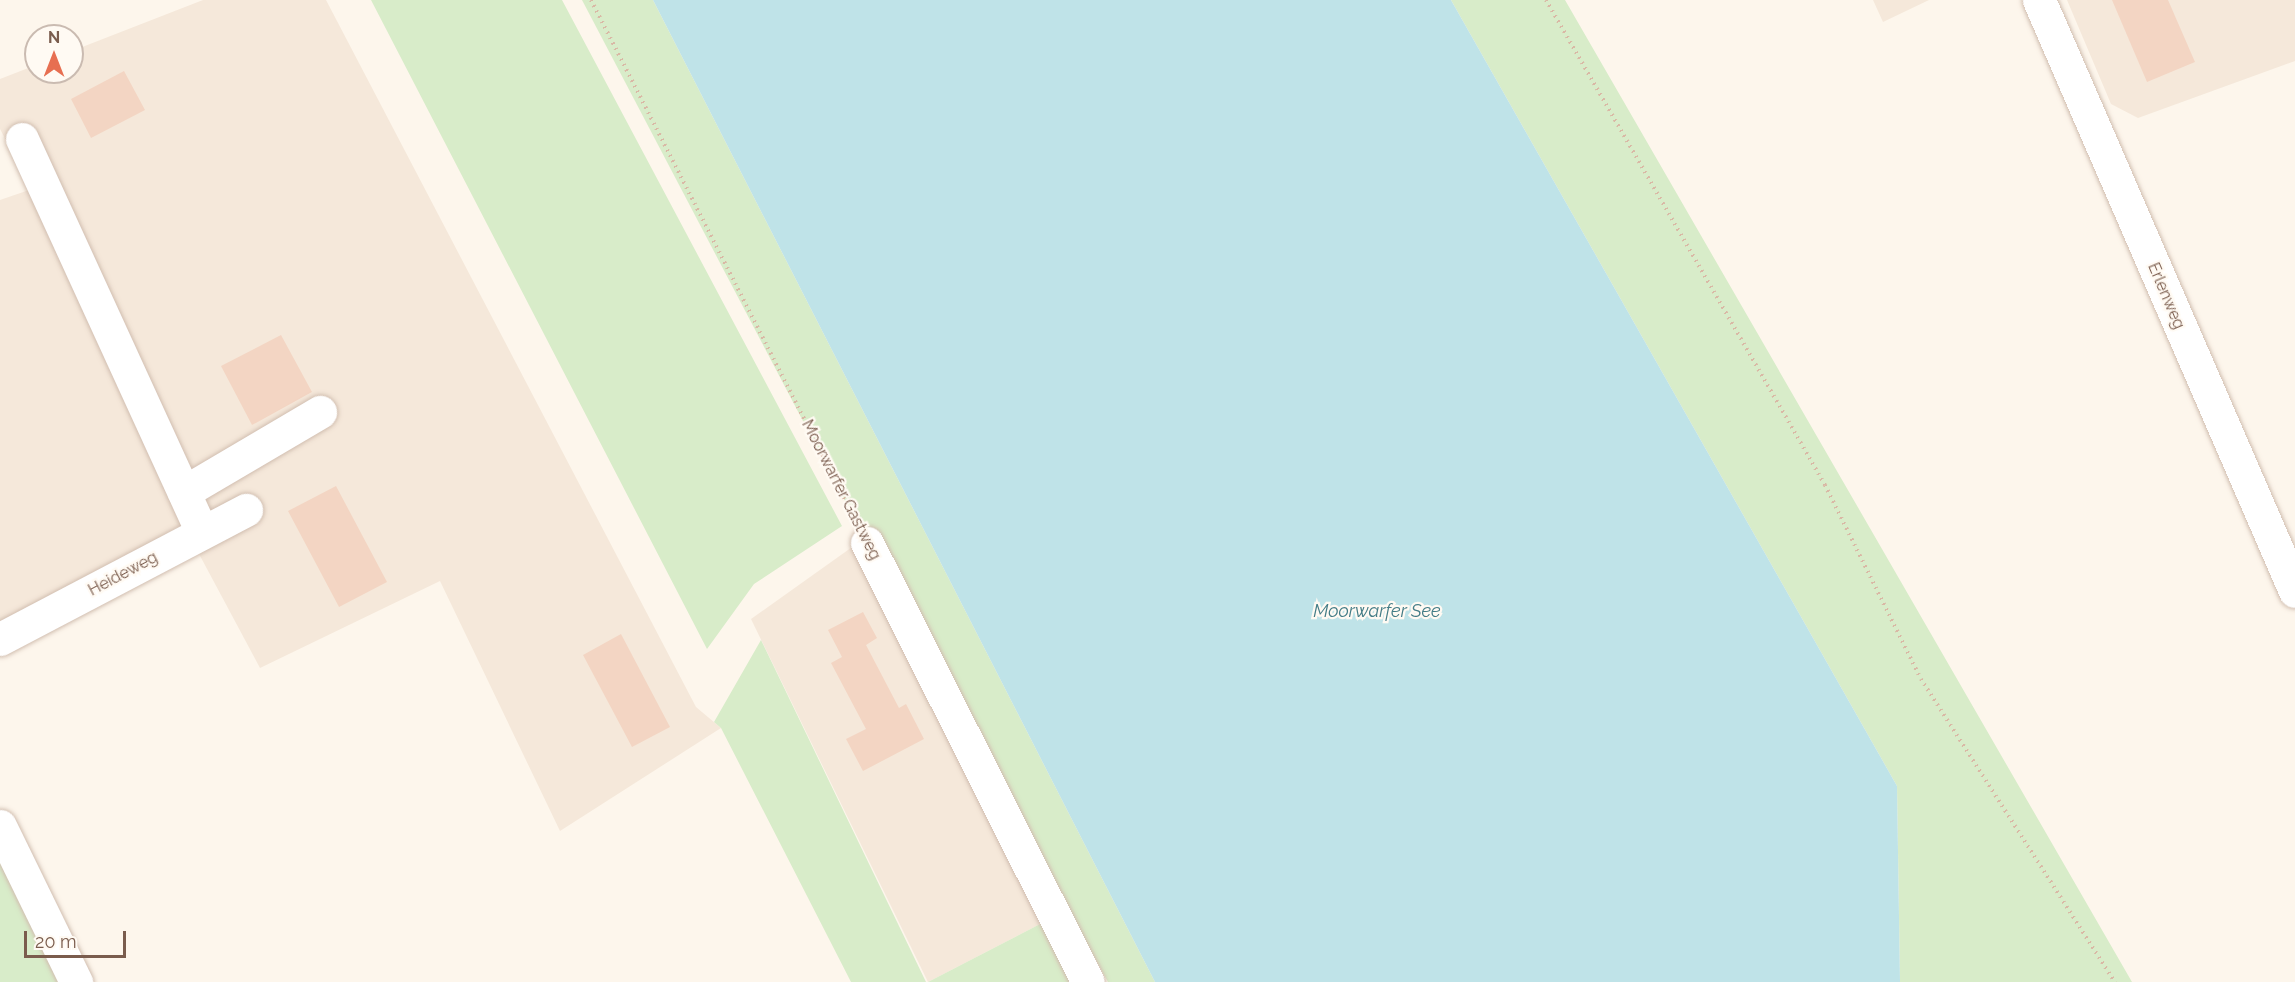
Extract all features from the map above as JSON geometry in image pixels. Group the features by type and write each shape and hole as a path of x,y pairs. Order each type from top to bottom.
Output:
{"street":[{"name":"Erlenweg","path":"2039,0 2295,591"},
{"path":"22,139 202,532"},
{"path":"184,492 320,412"},
{"name":"Heideweg","path":"0,639 246,510"},
{"name":"Moorwarfer Gastweg","path":"867,543 1088,982"},
{"path":"0,826 76,982"}],"path":[{"name":"Moorwarfer Gastweg","path":"591,0 867,543"},
{"path":"1546,0 1825,485 1921,679 2115,982"}],"shaded area":[{"path":"203,0 326,0 696,707 721,728 560,831 440,581 260,668 183,524 0,628 0,200 32,189 0,129 0,79 24,70 24,84 84,84 84,46"},
{"path":"1873,0 1929,0 1883,22"},
{"path":"2067,0 2295,0 2295,61 2138,118 2111,104"},
{"path":"862,540 1044,922 928,982 751,619"}],"green space":[{"path":"371,0 562,0 842,526 754,584 707,649"},
{"path":"582,0 653,0 1155,982 1108,982 867,543"},
{"path":"1451,0 1565,0 2132,982 1900,982 1897,786"},
{"path":"761,640 926,982 851,982 721,728 714,722"},
{"path":"0,859 62,982 0,982"},
{"path":"1044,922 1073,982 928,982"}],"water":[{"name":"Moorwarfer See","path":"653,0 1451,0 1897,786 1900,982 1155,982"}],"building":[{"path":"2112,0 2168,0 2195,62 2147,82"},
{"path":"124,71 145,110 91,138 71,99"},
{"path":"281,335 312,392 252,425 221,366"},
{"path":"336,486 387,582 339,607 288,511"},
{"path":"863,612 877,638 866,645 899,708 906,704 924,739 863,771 846,739 866,729 831,663 842,657 828,630"},
{"path":"621,634 670,727 632,747 583,655"}]}
